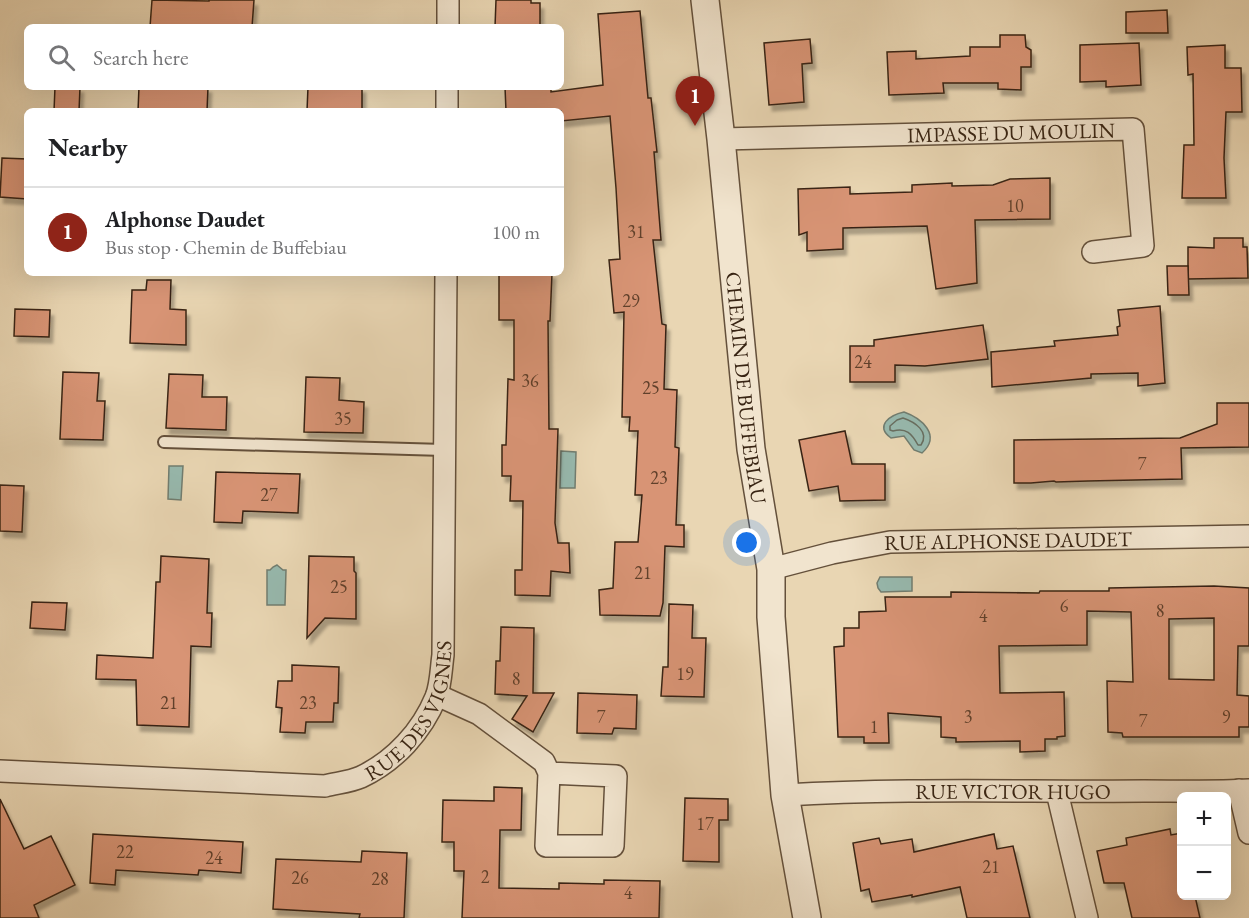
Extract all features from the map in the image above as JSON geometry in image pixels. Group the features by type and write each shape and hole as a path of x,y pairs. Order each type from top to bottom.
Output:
{"street":[{"path":"448,0 448,24"},
{"name":"CHEMIN DE BUFFEBIAU","path":"705,0 751,449 771,569 771,617 785,795 807,918"},
{"path":"447,90 447,108"},
{"name":"IMPASSE DU MOULIN","path":"721,140 1132,129 1143,246 1093,252"},
{"name":"RUE DES VIGNES","path":"0,771 325,786 359,778 386,763 405,745 425,720 437,695 443,656 446,276"},
{"name":"RUE ALPHONSE DAUDET","path":"771,569 832,553 890,542 1249,536"},
{"path":"437,695 479,714 544,762 549,773 546,846 613,846 616,776 549,773"},
{"name":"RUE VICTOR HUGO","path":"785,795 1244,790 1249,832"},
{"path":"1057,792 1087,918"}],"lane":[{"path":"164,442 444,450"}],"water":[{"path":"904,412 917,418 930,434 928,446 922,453 914,450 904,436 891,438 886,434 884,425 889,418"},
{"path":"561,451 576,452 575,488 560,488"},
{"path":"169,466 183,466 181,500 168,499"},
{"path":"277,565 286,570 285,605 267,605 267,570"},
{"path":"880,577 912,577 912,591 881,592 877,583"}],"building":[{"path":"152,0 254,0 252,24 150,24"},
{"path":"496,0 531,0 531,3 540,3 540,24 495,24"},
{"path":"1167,10 1168,33 1126,33 1126,12"},
{"path":"640,11 648,98 651,98 657,152 654,152 661,240 653,240 662,324 666,325 664,389 677,390 675,447 679,448 676,525 684,525 684,547 665,546 663,603 660,616 600,615 599,590 613,588 615,542 638,542 642,495 635,495 638,431 629,431 630,417 622,417 624,312 614,313 609,260 620,259 610,116 564,121 564,108 506,108 505,90 551,90 551,92 603,85 598,14"},
{"path":"1000,35 1025,35 1026,47 1031,50 1031,67 1021,67 1021,90 998,89 998,83 943,83 944,93 889,95 887,52 916,51 916,59 970,56 970,47 1000,47"},
{"path":"810,39 812,63 802,64 804,102 769,105 764,43"},
{"path":"1139,43 1141,85 1106,87 1106,81 1080,82 1080,45"},
{"path":"1225,45 1225,68 1241,68 1242,112 1226,112 1224,158 1226,198 1182,198 1184,145 1194,145 1193,74 1188,75 1187,47"},
{"path":"55,90 80,90 79,108 54,108"},
{"path":"139,90 208,90 207,108 138,108"},
{"path":"308,90 362,90 362,108 307,108"},
{"path":"2,158 24,159 24,199 0,197"},
{"path":"1050,178 1050,219 975,220 977,283 936,289 927,226 843,228 843,249 807,251 807,232 799,235 798,189 850,187 850,194 912,192 912,185 952,183 952,186 993,185 1010,179"},
{"path":"1214,238 1243,238 1243,247 1247,247 1248,278 1188,279 1188,247 1214,248"},
{"path":"1167,266 1188,266 1189,295 1168,295"},
{"path":"499,276 552,276 550,321 548,321 549,429 558,429 555,523 558,543 569,543 570,573 551,571 550,596 515,595 515,570 522,570 523,501 510,501 511,476 502,476 502,445 506,445 508,379 514,380 514,320 499,320"},
{"path":"147,280 171,280 170,309 186,310 186,345 130,343 132,290 146,290"},
{"path":"1160,306 1165,383 1138,386 1138,373 1091,374 1091,378 992,387 991,352 1055,346 1054,341 1118,335 1117,327 1120,326 1118,310"},
{"path":"15,309 50,310 49,337 14,336"},
{"path":"983,325 988,359 925,366 895,365 895,382 850,382 850,346 874,346 874,340"},
{"path":"63,372 99,373 97,401 105,401 103,440 60,439"},
{"path":"169,374 203,375 202,397 227,397 226,430 166,428"},
{"path":"306,377 340,378 339,400 364,402 363,433 304,432"},
{"path":"1217,403 1249,403 1249,447 1181,448 1182,479 1014,483 1014,440 1180,438 1217,424"},
{"path":"845,431 852,464 885,464 885,500 840,501 838,486 809,491 799,440"},
{"path":"216,472 300,474 298,513 243,511 242,523 214,522"},
{"path":"0,485 24,486 22,532 0,531"},
{"path":"161,556 209,559 207,613 212,613 211,647 191,646 189,727 137,725 136,680 96,679 97,655 153,658 156,582 160,582"},
{"path":"309,556 354,557 356,619 325,618 307,638"},
{"path":"1214,586 1249,588 1249,646 1238,646 1237,695 1249,696 1249,727 1239,727 1239,737 1123,737 1122,733 1108,732 1107,681 1133,682 1131,612 1087,611 1087,645 999,646 1000,693 1064,692 1065,736 1045,739 1045,751 1020,752 1020,741 956,742 956,738 941,737 941,717 888,713 889,743 864,743 864,737 838,737 834,647 844,646 844,628 859,628 859,612 886,611 885,597 951,597 951,592 1109,591 1109,588","holes":["1214,618 1214,680 1169,679 1169,619"]},
{"path":"32,602 67,603 65,630 30,628"},
{"path":"669,604 693,605 692,638 706,638 704,697 661,696 663,667 668,667"},
{"path":"501,627 534,628 533,693 554,693 533,732 512,719 527,696 495,694 496,661 500,661"},
{"path":"292,665 339,667 338,703 334,703 333,722 306,722 305,733 280,732 282,708 276,707 278,681 292,681"},
{"path":"578,693 637,695 636,729 614,728 612,734 577,733"},
{"path":"494,787 522,788 521,830 500,830 499,888 559,889 559,883 604,884 604,880 660,881 659,918 462,918 464,871 454,871 454,842 442,842 443,800 494,801"},
{"path":"685,798 728,799 728,820 719,820 719,862 683,861"},
{"path":"0,799 24,849 51,836 75,885 34,905 39,918 0,918"},
{"path":"1170,829 1171,835 1177,834 1177,900 1196,900 1200,918 1132,918 1124,883 1104,883 1097,851 1127,845 1126,838"},
{"path":"93,834 243,842 241,873 199,870 198,875 116,870 115,885 90,883"},
{"path":"994,834 997,849 1013,846 1030,918 967,918 960,887 872,902 869,889 861,891 853,843 879,838 881,844 912,839 914,852"},
{"path":"362,851 407,853 404,918 359,918 360,914 273,909 276,859 361,862"}],"place":[{"name":"Alphonse Daudet","path":"695,126"}]}
